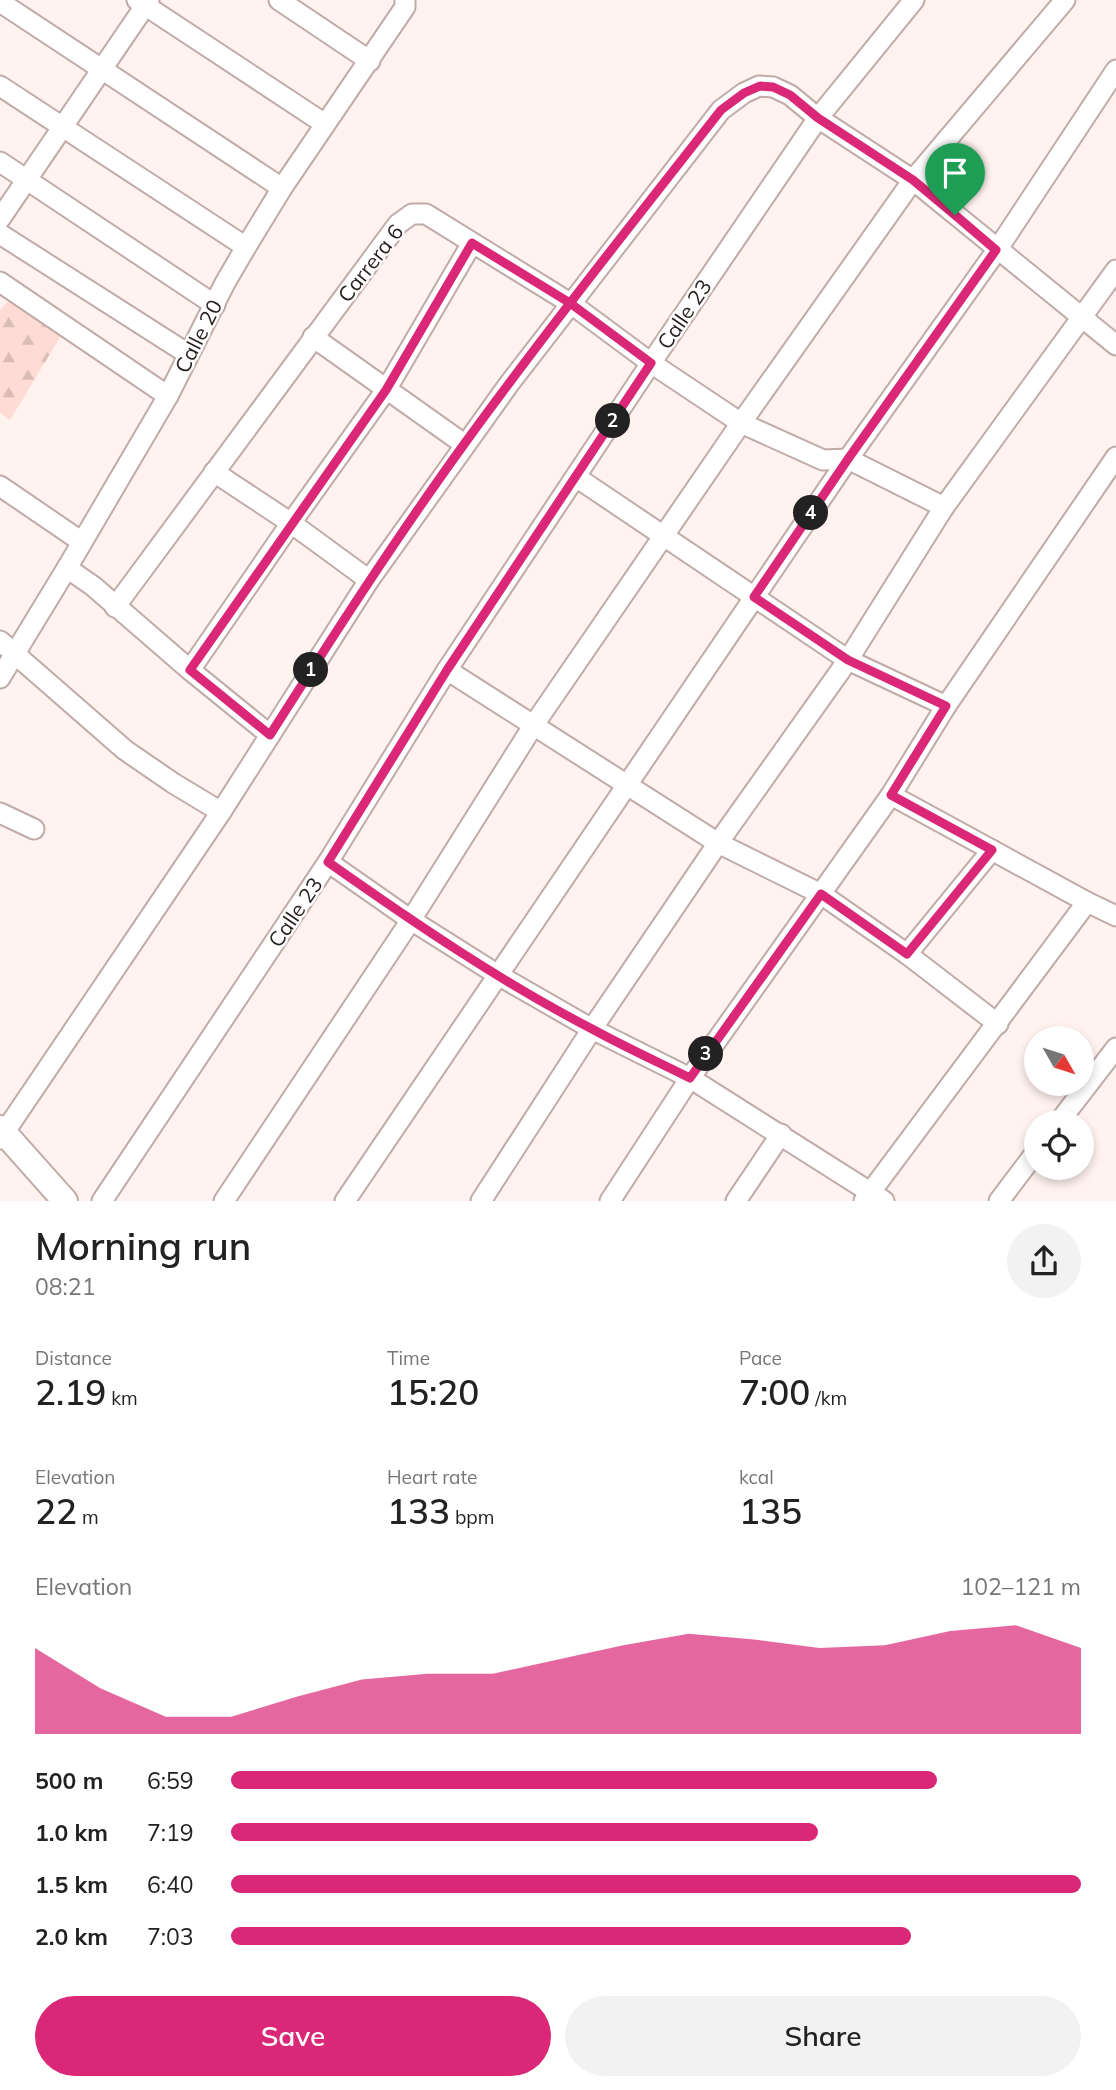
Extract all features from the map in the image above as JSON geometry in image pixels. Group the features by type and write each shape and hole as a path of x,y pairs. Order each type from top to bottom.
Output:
{"main road":[{"path":"1,1133 65,1201"}],"street":[{"path":"279,0 370,61"},
{"name":"Calle 20","path":"0,678 7,647 67,568 168,396 225,283 282,188 405,7 405,0"},
{"name":"Calle 23","path":"111,1197 328,862 447,670 651,363 818,118 915,0"},
{"path":"224,1201 411,920 533,726 741,423 913,180 1065,0"},
{"path":"0,2 282,188"},
{"path":"0,219 63,128 144,2 325,124"},
{"path":"345,1201 848,459 996,250 1116,70"},
{"path":"0,86 247,247"},
{"path":"1,1133 221,812 369,580 464,444 721,110 744,93 760,86 773,87 790,95 818,118 913,180 1116,345"},
{"path":"0,162 215,305"},
{"name":"Carrera 6","path":"115,607 398,224 412,214 426,214 570,303 651,363 741,423 823,460 848,459 944,507"},
{"path":"0,234 188,354"},
{"path":"190,670 386,390 472,243"},
{"path":"481,1201 592,1029 718,843 848,660 944,507 1116,270"},
{"path":"0,282 168,396"},
{"path":"313,337 464,444"},
{"path":"610,1201 690,1078 891,795 946,706 1116,457"},
{"path":"214,472 291,523 369,580"},
{"path":"576,477 848,660 946,706"},
{"path":"0,486 82,542"},
{"path":"67,568 93,586 270,735"},
{"path":"7,647 125,750 221,812"},
{"path":"447,670 718,843 821,894 907,954 998,1024"},
{"path":"891,795 1116,916"},
{"path":"0,813 34,830"},
{"path":"907,954 992,850"},
{"path":"328,862 411,920 498,975 592,1029 690,1078 781,1134 873,1198 1087,902"},
{"path":"1068,1110 1116,1048"},
{"path":"736,1201 781,1134"},
{"path":"999,1201 1024,1169"}],"green space":[{"path":"10,299 62,334 10,420 0,413 0,310"}],"route":[{"path":"955,215 913,180 818,118 790,95 773,87 760,86 744,93 721,110 570,303 464,444 369,580 270,735 190,670 386,390 472,243 570,303 651,363 447,670 328,862 411,920 498,975 592,1029 690,1078 821,894 907,954 992,850 891,795 946,706 848,660 754,597 996,250 955,215"}]}
